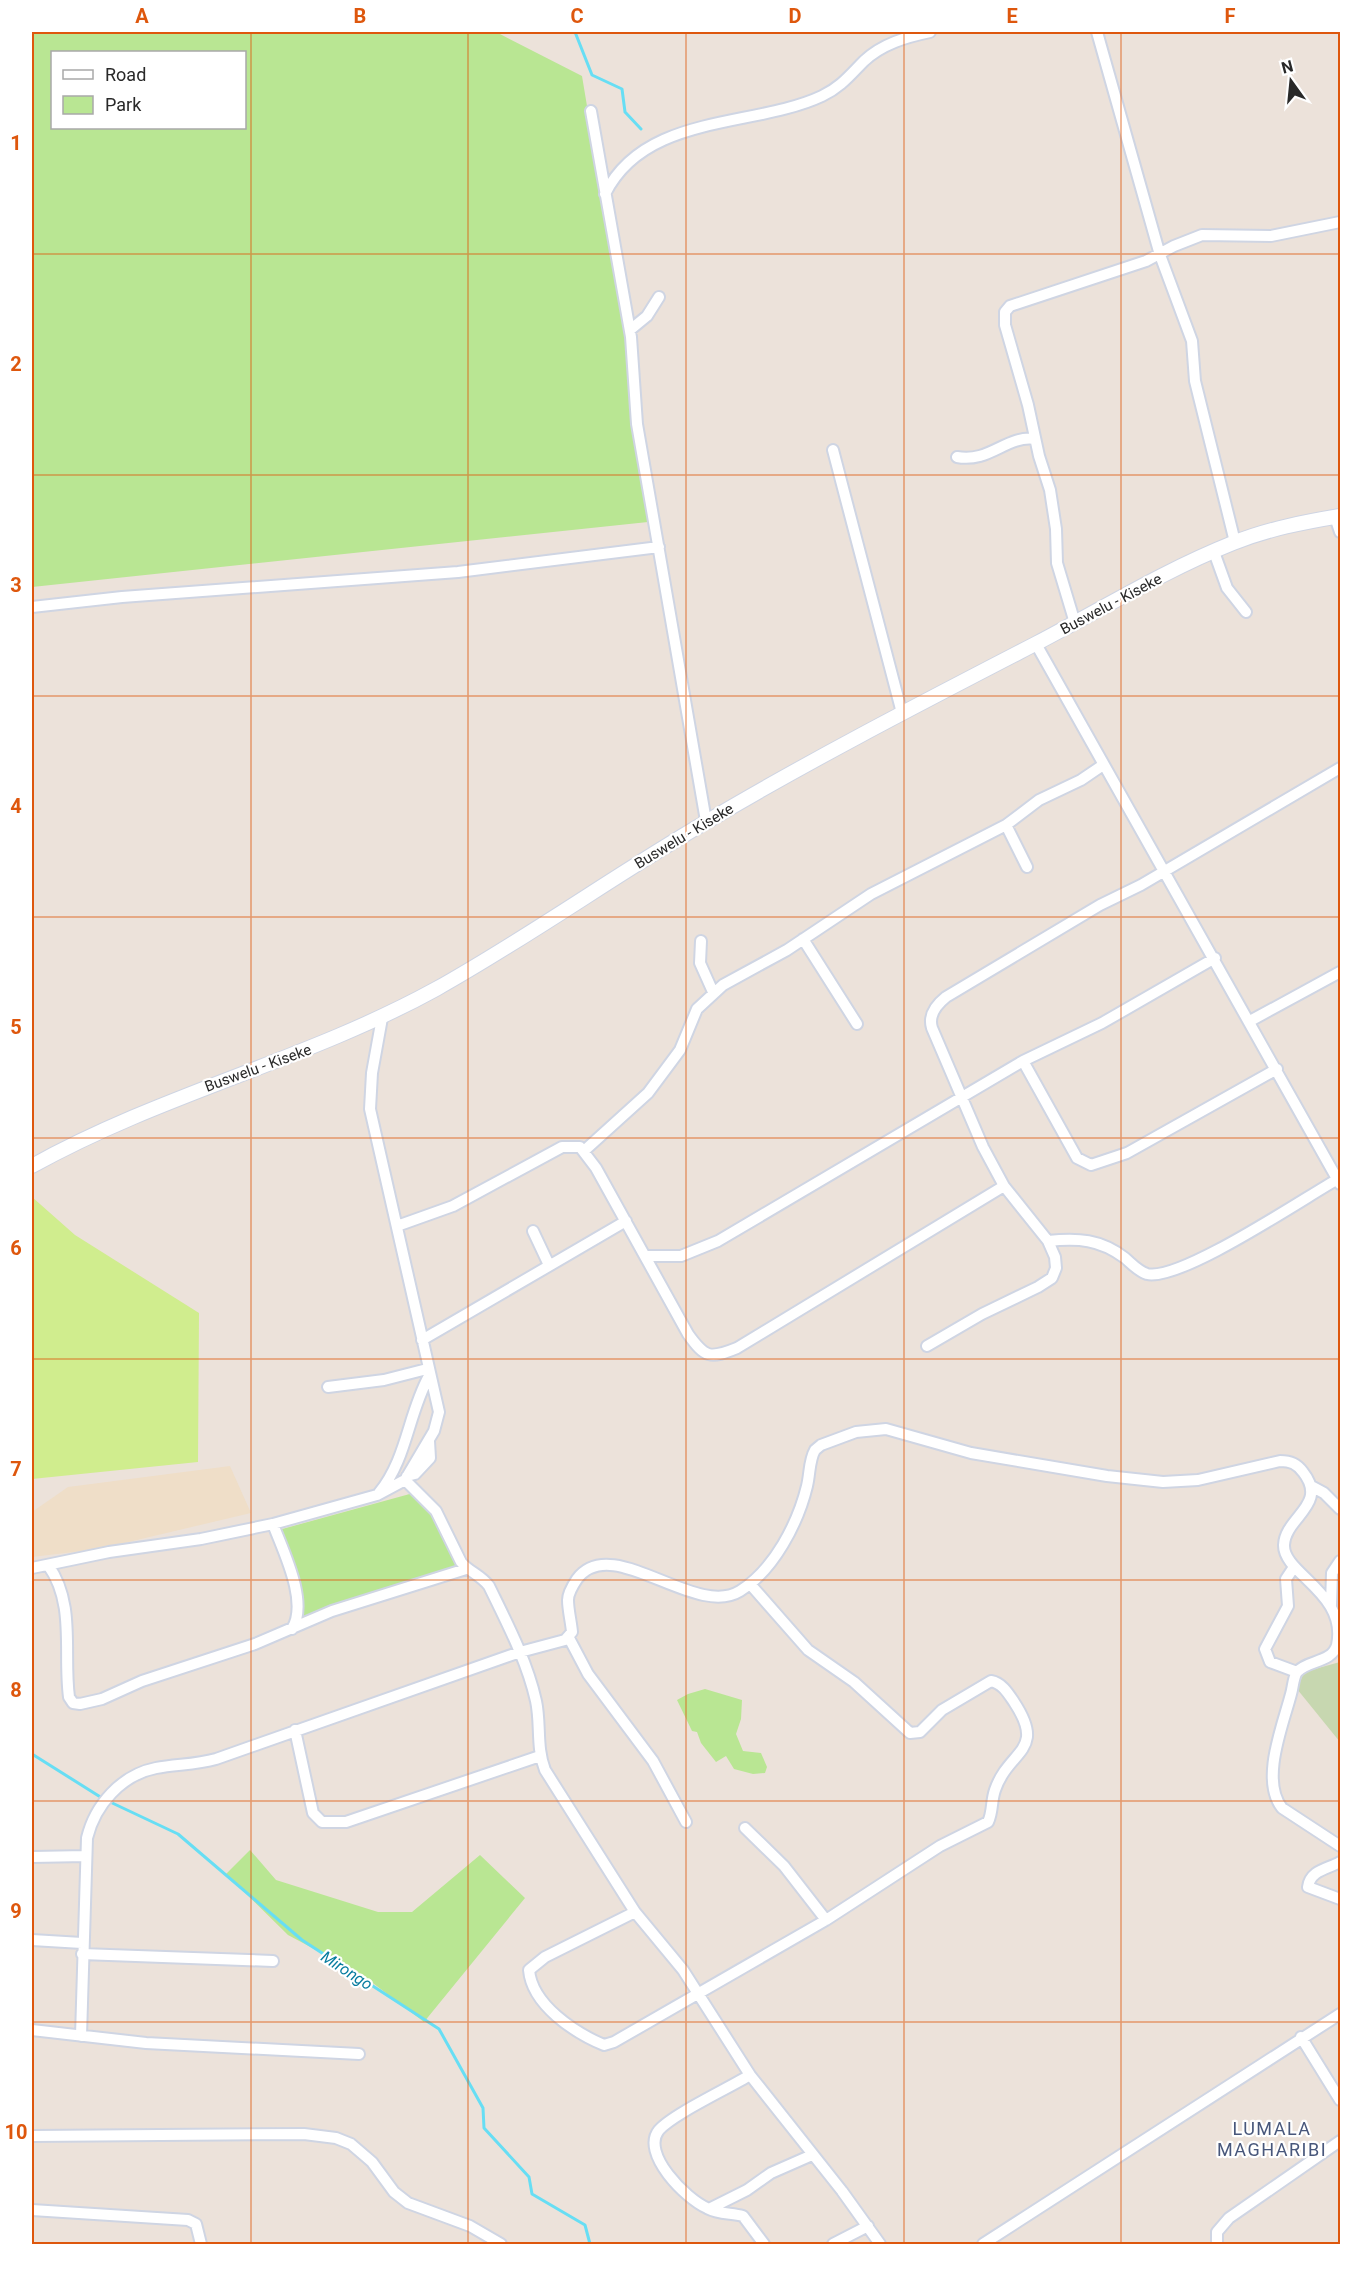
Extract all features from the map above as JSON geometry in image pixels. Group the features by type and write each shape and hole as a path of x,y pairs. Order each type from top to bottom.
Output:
{"main road":[{"name":"Buswelu - Kiseke","path":"32,1166 133,1116 306,1050 382,1018 494,955 706,821 902,712 1235,542 1281,527 1338,516"}],"street":[{"path":"604,194 621,169 655,145 684,132 730,119 791,107 820,96 845,83 877,51 893,42 930,32"},
{"path":"1097,32 1160,255 1191,341 1195,381 1235,542"},
{"path":"591,111 630,330 637,424 706,821"},
{"path":"1075,623 1060,578 1056,554 1054,506 1007,335 1005,312 1018,303 1160,255 1174,246 1202,235 1271,236 1341,222"},
{"path":"630,330 650,312 659,297"},
{"path":"957,457 983,457 1018,441 1035,439"},
{"path":"833,450 902,712"},
{"path":"1338,516 1341,532"},
{"path":"32,607 122,597 459,572 659,547"},
{"path":"1214,552 1227,588 1246,612"},
{"path":"1036,644 1277,1068 1339,1182 1199,1260 1164,1273 1149,1274 1092,1240 1078,1238 1048,1241"},
{"path":"585,1150 648,1093 680,1050 697,1009 713,992 803,939 871,894 1006,825 1041,799 1082,780 1103,765"},
{"path":"927,1346 1052,1278 1056,1268 1048,1241 1004,1186 983,1147 930,1022 937,1005 1100,905 1341,768"},
{"path":"1006,825 1027,867"},
{"path":"803,939 857,1024"},
{"path":"701,940 700,963 713,992"},
{"path":"645,1256 681,1256 707,1246 964,1098 1023,1060 1111,1018 1215,958"},
{"path":"1250,1021 1341,972"},
{"path":"32,1568 109,1552 201,1539 273,1524 377,1495 406,1478 439,1422 439,1412 428,1373 397,1226 376,1148 370,1109 372,1073 382,1018"},
{"path":"1023,1060 1077,1158 1091,1165 1127,1153 1277,1068"},
{"path":"397,1226 453,1206 566,1146 577,1145 585,1150 688,1334 701,1352 714,1356 737,1348 1004,1186"},
{"path":"422,1340 626,1221"},
{"path":"533,1231 549,1265"},
{"path":"328,1387 428,1373"},
{"path":"377,1495 395,1468 408,1437 428,1373"},
{"path":"81,2036 86,1856 90,1822 109,1794 140,1773 202,1763 569,1638 572,1632 568,1598 580,1575 596,1567 612,1566 632,1570 713,1598 731,1596 750,1584 775,1555 796,1518 808,1483 815,1450 835,1440 873,1430 902,1432 970,1453 1107,1476 1163,1482 1198,1480 1264,1464 1291,1461 1299,1467 1311,1486 1324,1493 1341,1509"},
{"path":"406,1478 436,1511 466,1569 482,1576 489,1586 520,1653 536,1703 540,1756 553,1784 635,1912 683,1970 750,2075 880,2244"},
{"path":"1311,1486 1310,1501 1284,1545 1294,1567 1306,1575 1331,1605"},
{"path":"273,1524 298,1602 298,1617 292,1629"},
{"path":"1294,1567 1286,1579 1288,1606 1265,1649 1270,1662 1297,1672 1326,1658 1336,1647 1337,1636 1331,1605 1332,1573 1341,1561"},
{"path":"48,1565 59,1582 66,1609 68,1689 73,1702 80,1704 102,1699 142,1681 255,1644 332,1611 466,1569"},
{"path":"635,1912 532,1966 529,1970 547,2006 567,2023 604,2045 614,2042 826,1920 940,1846 988,1822 995,1790 1027,1743 1027,1723 1004,1688 991,1681 942,1710 920,1732 910,1733 854,1682 808,1650 750,1584"},
{"path":"569,1638 588,1674 648,1752 686,1822"},
{"path":"1297,1672 1276,1745 1274,1777 1277,1802 1282,1808 1341,1846"},
{"path":"295,1730 313,1813 322,1822 346,1822 540,1756"},
{"path":"745,1828 784,1866 826,1920"},
{"path":"32,1857 86,1856"},
{"path":"1341,1862 1316,1873 1310,1879 1308,1887 1341,1899"},
{"path":"32,1940 82,1949 273,1961"},
{"path":"983,2244 1193,2111 1301,2037 1341,2014"},
{"path":"32,2030 221,2048 359,2054"},
{"path":"1301,2037 1341,2100"},
{"path":"750,2075 678,2115 660,2129 653,2139 656,2157 667,2172 698,2203 709,2210 743,2216 764,2244"},
{"path":"32,2136 304,2134 336,2138 351,2144 372,2162 394,2192 408,2203 470,2226 501,2244"},
{"path":"1217,2244 1218,2232 1229,2218 1341,2141"},
{"path":"709,2210 747,2190 771,2173 812,2155"},
{"path":"32,2210 188,2220 196,2224 201,2244"},
{"path":"832,2244 867,2226"}],"shaded area":[{"path":"230,1466 251,1513 99,1549 32,1557 32,1512 68,1487"}],"green space":[{"path":"32,32 496,32 582,76 625,334 648,522 32,587"},
{"path":"32,1197 75,1235 199,1313 198,1462 32,1479"},
{"path":"417,1492 463,1570 302,1620 275,1531"},
{"path":"1340,1662 1340,1742 1297,1689 1304,1672"},
{"path":"705,1689 742,1700 741,1719 736,1734 743,1751 761,1753 767,1767 765,1773 753,1774 734,1769 726,1756 716,1762 701,1743 697,1732 692,1731 677,1700"},
{"path":"250,1850 276,1880 378,1912 412,1912 480,1855 525,1898 424,2022 361,1974 288,1935 226,1874"}],"waterway":[{"path":"575,32 592,75 622,89 625,112 641,129"},
{"name":"Mirongo","path":"32,1754 102,1798"},
{"name":"Mirongo","path":"108,1801 178,1834 302,1940 439,2029 483,2108 484,2128 529,2177 532,2194 585,2225 590,2244"}],"district":[{"name":"LUMALA MAGHARIBI","path":"1272,2139"}]}
